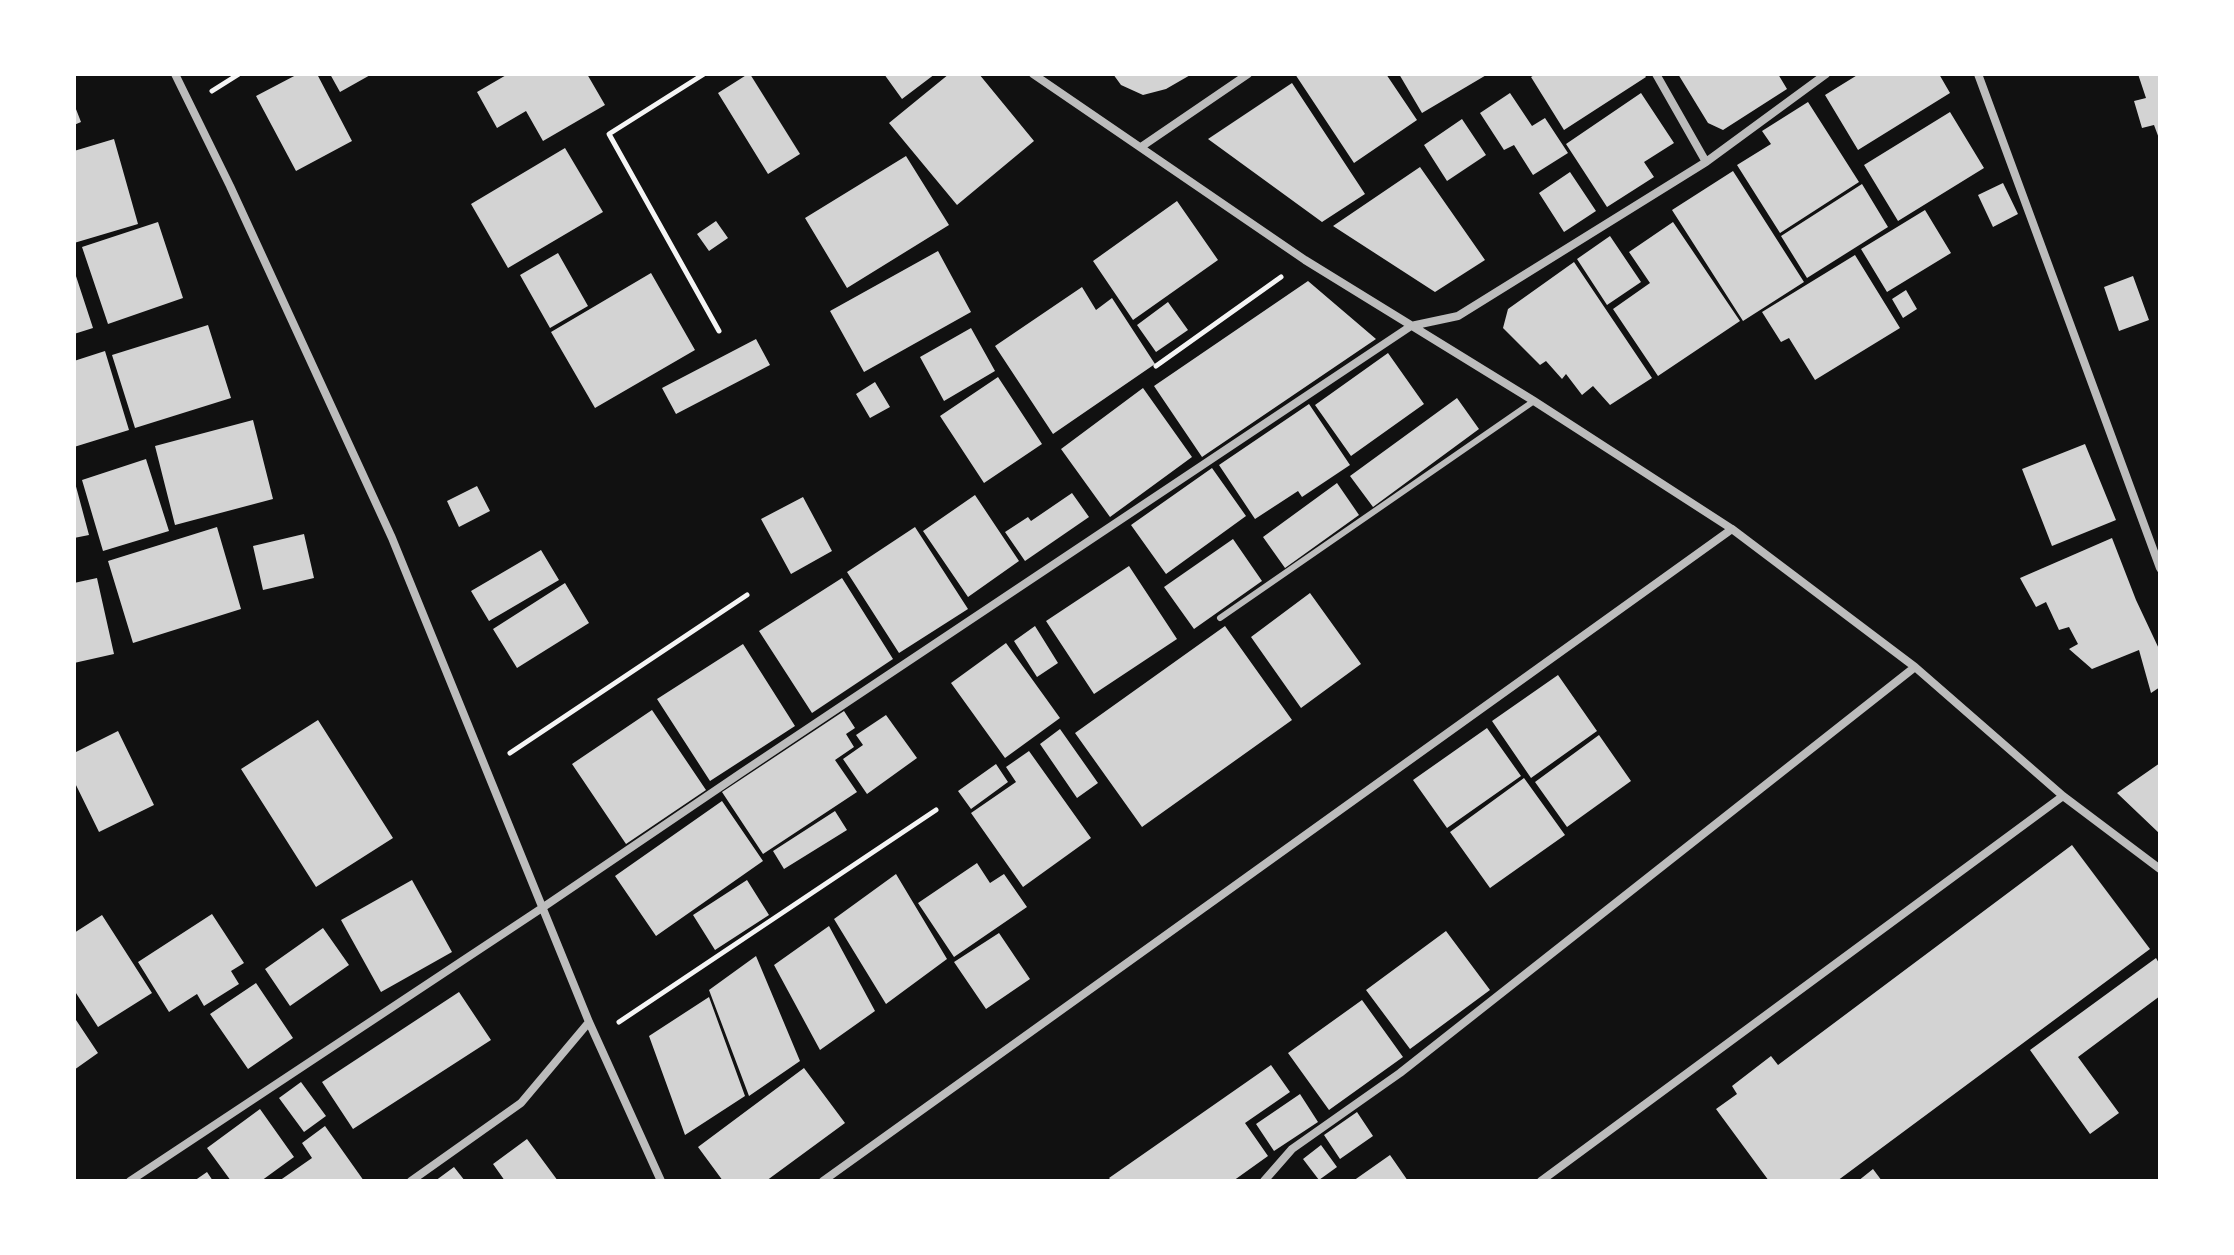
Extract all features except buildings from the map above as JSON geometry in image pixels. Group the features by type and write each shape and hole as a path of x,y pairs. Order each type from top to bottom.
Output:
{"street":[{"path":"175,74 392,538 595,1038 661,1181"},
{"path":"1033,74 1305,260 1534,401 1732,529 1915,667 2063,796 2160,869"},
{"path":"1141,147 1248,74"},
{"path":"1656,74 1706,162"},
{"path":"130,1181 1411,326 1458,316 1706,162 1826,74"},
{"path":"1978,74 2160,568"},
{"path":"823,1181 1732,529"},
{"path":"1264,1181 1292,1149 1400,1073 1915,667"},
{"path":"1541,1181 2063,796"},
{"path":"411,1181 521,1103 589,1022"}],"lane":[{"path":"1220,618 1534,401"}],"path":[{"path":"704,74 609,134 719,331"},
{"path":"1156,366 1305,260"},
{"path":"486,769 747,595"},
{"path":"595,1038 936,810"}]}
